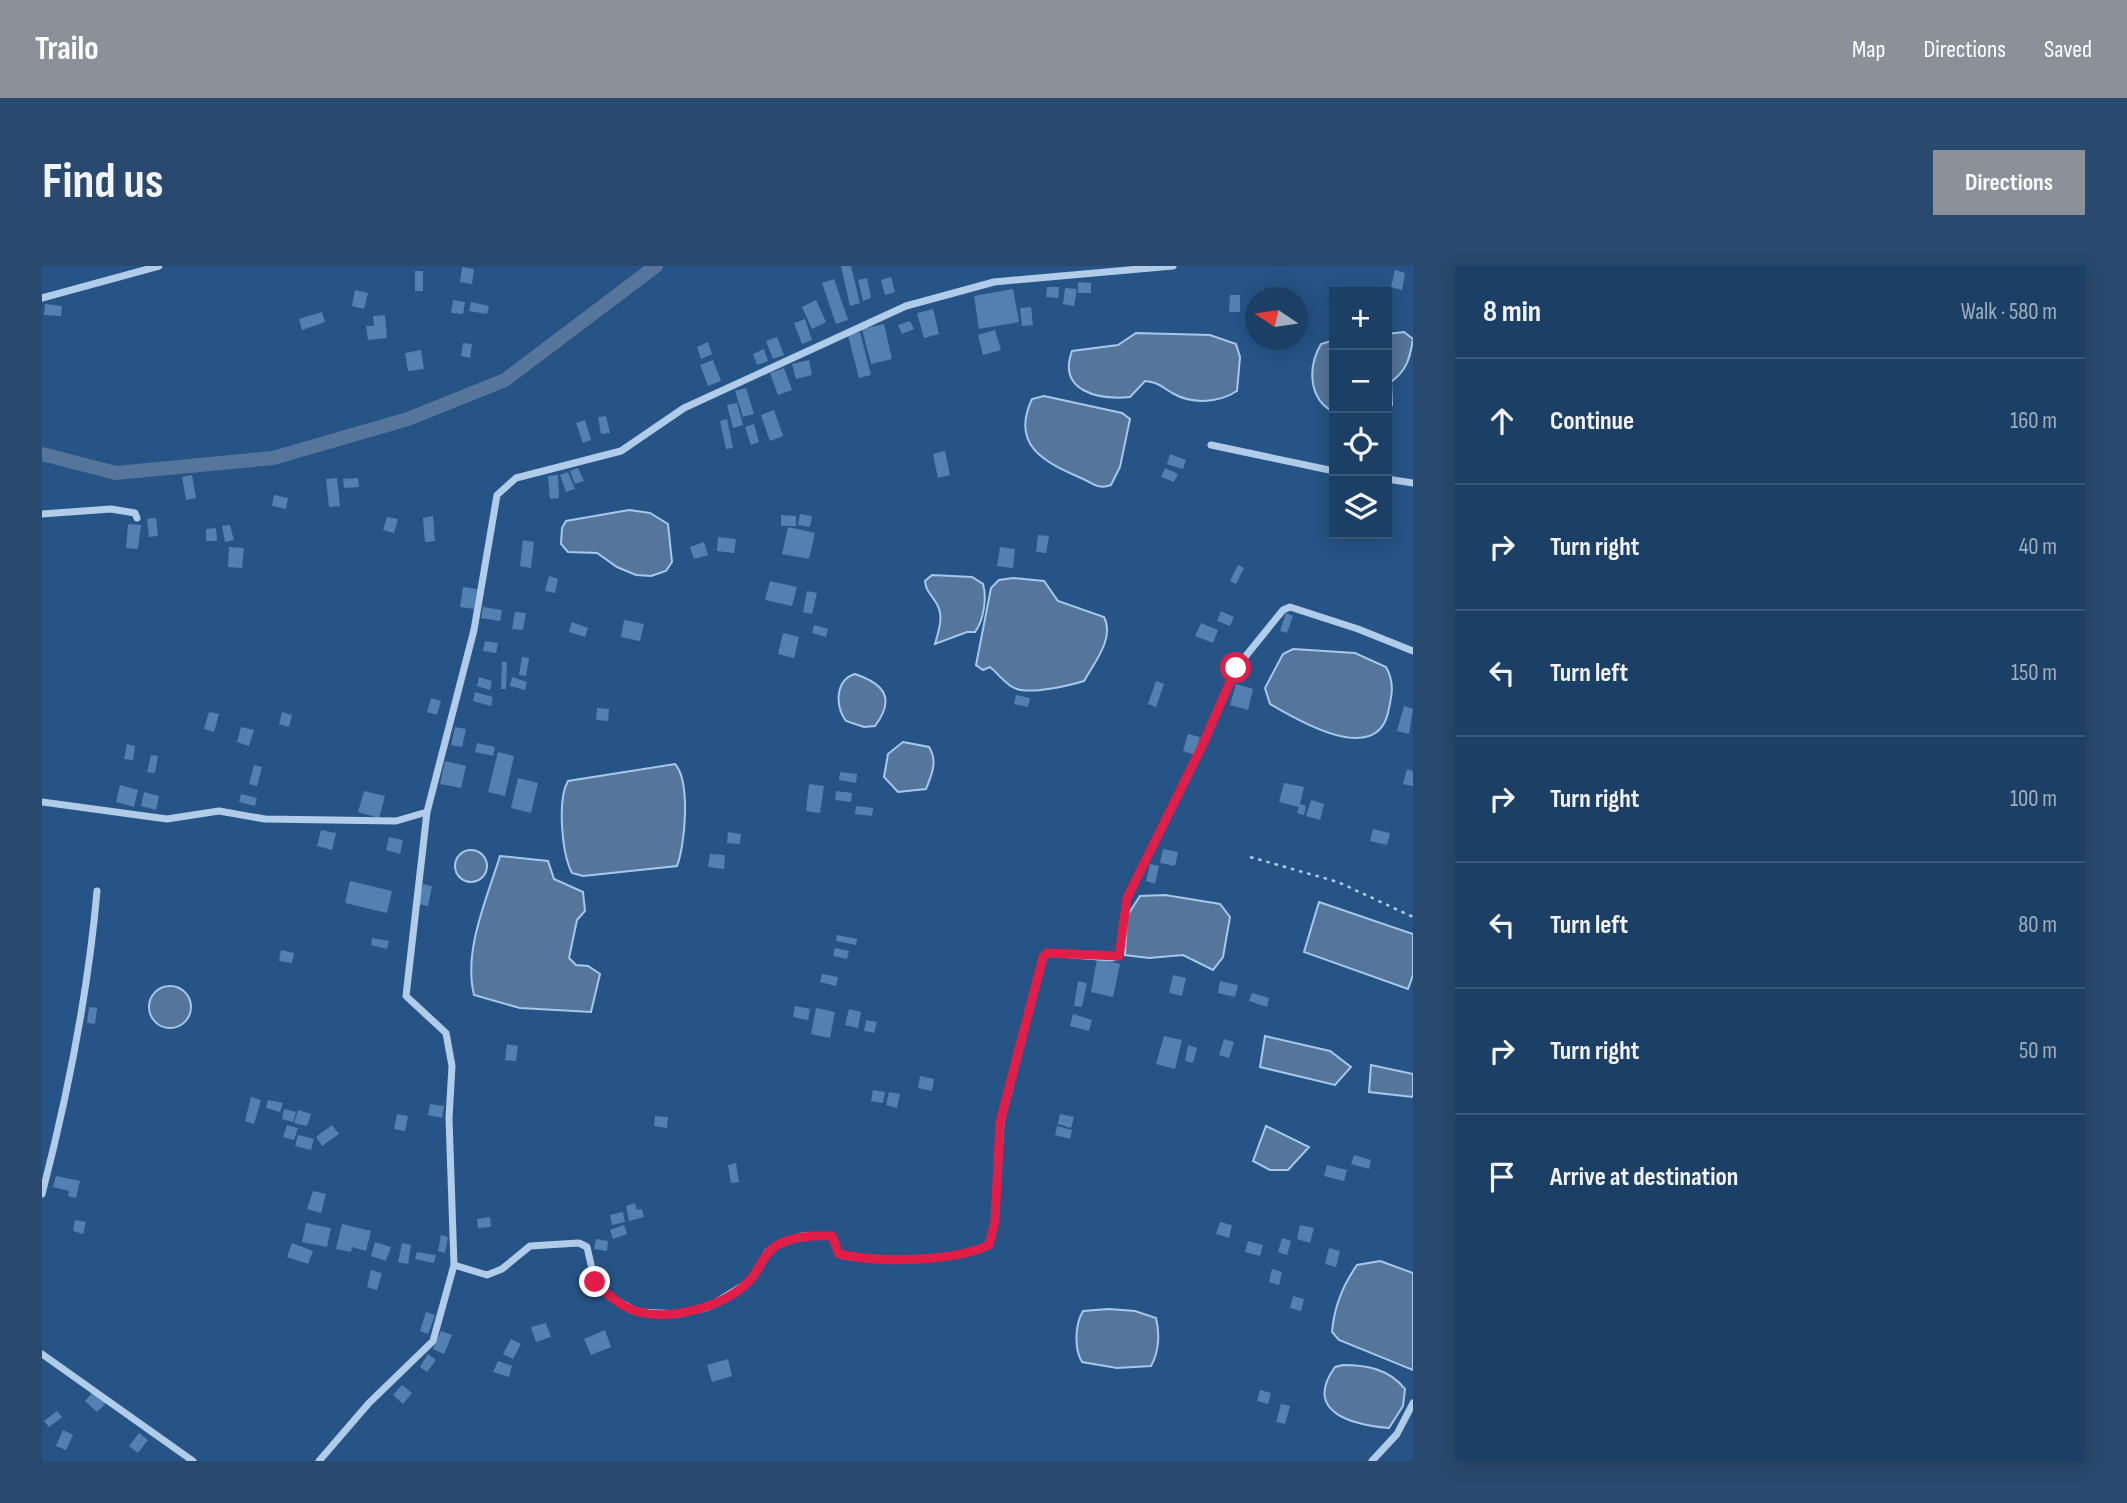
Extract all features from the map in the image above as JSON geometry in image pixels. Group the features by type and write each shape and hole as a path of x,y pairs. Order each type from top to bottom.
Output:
{"street":[{"path":"42,298 159,266"},
{"path":"319,1461 369,1403 433,1341 454,1265 449,1118 452,1066 446,1033 406,996 427,812 474,630 497,495 516,478 621,451 684,408 906,306 994,282 1173,266"},
{"path":"1211,445 1329,470"},
{"path":"1392,480 1413,482"},
{"path":"42,514 111,509 135,513 137,518"},
{"path":"454,1265 487,1275 502,1269 530,1246 579,1243 587,1247 595,1282 610,1297 638,1312 679,1314 708,1307 749,1282 768,1251 802,1236 832,1236 839,1254 852,1257 923,1258 989,1245 995,1221 1000,1122 1043,957 1047,953 1119,956 1127,898 1202,746 1236,668 1283,610 1290,607 1358,629 1413,651"},
{"path":"42,802 167,819 219,811 265,819 396,821 427,812"},
{"path":"42,1194 77,1045 89,978 97,891"},
{"path":"42,1354 193,1461"},
{"path":"1372,1461 1397,1434 1413,1404"}],"path":[{"path":"1250,857 1338,882 1413,917"}],"water":[{"path":"1404,332 1413,339 1407,363 1392,381 1392,350 1392,333"},
{"path":"1136,333 1210,335 1236,344 1240,357 1237,391 1223,398 1198,401 1145,381 1130,397 1118,398 1095,395 1076,384 1069,365 1072,351 1118,345"},
{"path":"1329,342 1329,409 1319,400 1313,382 1314,363 1321,344"},
{"path":"1044,396 1122,413 1130,419 1120,467 1111,485 1096,485 1055,466 1035,450 1025,429 1026,415 1032,399"},
{"path":"629,510 650,513 668,524 672,562 666,571 651,576 636,575 617,567 597,553 568,552 561,544 562,528 566,521"},
{"path":"932,575 972,577 983,584 984,608 975,632 967,632 935,644 940,612 927,590 925,581"},
{"path":"1013,578 1044,581 1058,601 1104,617 1107,625 1105,642 1084,681 1050,689 1023,690 1009,685 990,667 983,670 976,665 991,588 999,580"},
{"path":"1293,649 1355,653 1386,667 1391,678 1391,695 1388,713 1380,729 1368,736 1353,738 1335,735 1270,704 1265,688 1283,654"},
{"path":"855,674 873,682 884,693 885,707 875,726 864,727 846,721 842,715 840,688 848,677"},
{"path":"903,742 929,747 932,752 933,768 926,789 898,792 884,777 888,754"},
{"path":"675,764 680,773 685,799 684,829 677,866 583,876 572,873 562,827 563,801 568,781"},
{"path":"471,850 482,855 487,866 482,877 471,882 460,877 455,866 460,855"},
{"path":"500,856 548,861 554,879 583,892 585,911 577,920 569,958 576,965 588,966 600,974 591,1012 520,1008 474,995 471,978 474,943"},
{"path":"1165,895 1220,904 1230,917 1223,957 1213,970 1183,955 1149,958 1125,955 1127,916 1140,896"},
{"path":"1319,902 1413,934 1413,975 1408,989 1304,952"},
{"path":"170,986 185,992 191,1007 185,1022 170,1028 155,1022 149,1007 155,992"},
{"path":"1265,1036 1330,1051 1351,1067 1335,1085 1260,1067"},
{"path":"1371,1065 1413,1074 1413,1097 1369,1092"},
{"path":"1266,1126 1309,1147 1288,1170 1270,1170 1253,1161"},
{"path":"1380,1261 1413,1273 1413,1370 1339,1340 1332,1332 1340,1297 1357,1265"},
{"path":"1083,1311 1135,1311 1156,1318 1158,1343 1151,1366 1117,1368 1082,1362 1076,1336"},
{"path":"1361,1366 1385,1373 1405,1389 1403,1406 1389,1428 1348,1420 1328,1406 1325,1396 1326,1383 1335,1367"}],"building":[{"path":"841,266 851,266 860,303 850,306"},
{"path":"462,267 474,269 472,284 460,282"},
{"path":"1395,270 1405,273 1402,290 1391,287"},
{"path":"415,271 423,271 423,291 415,291"},
{"path":"891,277 895,292 885,295 881,280"},
{"path":"867,278 871,298 863,301 858,280"},
{"path":"834,279 848,320 836,324 822,283"},
{"path":"1078,282 1091,283 1091,293 1078,293"},
{"path":"1047,287 1059,287 1058,298 1046,297"},
{"path":"1065,288 1077,289 1074,306 1063,304"},
{"path":"1013,289 1019,322 979,329 974,296"},
{"path":"355,290 368,293 364,309 352,306"},
{"path":"1230,295 1240,295 1240,312 1229,312"},
{"path":"453,300 465,302 463,314 451,313"},
{"path":"816,300 826,322 812,329 802,307"},
{"path":"471,302 489,306 487,314 469,311"},
{"path":"45,304 62,306 61,316 44,315"},
{"path":"1031,307 1033,325 1022,326 1020,308"},
{"path":"933,309 939,334 924,338 917,313"},
{"path":"322,312 325,322 302,330 299,319"},
{"path":"385,315 387,338 368,340 366,326 374,326 373,316"},
{"path":"805,319 812,340 802,344 794,323"},
{"path":"910,321 914,329 902,334 898,325"},
{"path":"884,324 892,359 871,364 862,329"},
{"path":"995,330 1001,350 983,355 978,335"},
{"path":"860,332 871,375 859,378 848,335"},
{"path":"777,337 784,355 773,359 766,341"},
{"path":"708,342 712,354 701,359 697,347"},
{"path":"463,343 472,344 470,358 461,356"},
{"path":"764,349 768,361 757,365 753,354"},
{"path":"421,350 424,369 408,371 405,353"},
{"path":"713,360 721,381 708,386 700,365"},
{"path":"809,360 812,375 796,379 792,364"},
{"path":"784,368 792,390 778,395 770,373"},
{"path":"746,388 754,414 743,417 735,391"},
{"path":"737,403 743,425 733,428 727,405"},
{"path":"774,410 783,436 770,441 761,415"},
{"path":"606,416 610,433 601,434 598,417"},
{"path":"727,419 733,448 726,449 720,421"},
{"path":"585,420 591,440 583,443 576,423"},
{"path":"754,424 759,442 751,445 745,427"},
{"path":"945,451 950,475 938,478 933,454"},
{"path":"1170,454 1186,460 1183,469 1167,464"},
{"path":"578,468 584,481 575,484 570,471"},
{"path":"1165,468 1178,474 1174,482 1161,477"},
{"path":"568,472 575,489 566,492 560,475"},
{"path":"192,475 196,498 186,500 182,477"},
{"path":"558,475 559,498 550,499 548,476"},
{"path":"337,478 340,506 329,507 326,479"},
{"path":"358,478 359,487 344,488 343,479"},
{"path":"274,495 288,498 286,509 272,506"},
{"path":"800,514 812,516 810,527 798,525"},
{"path":"781,515 796,516 796,526 781,526"},
{"path":"433,516 435,541 425,542 423,518"},
{"path":"387,517 398,519 394,533 383,530"},
{"path":"156,518 158,536 149,537 147,519"},
{"path":"128,524 141,525 138,549 126,548"},
{"path":"230,525 234,540 225,542 222,526"},
{"path":"788,527 815,533 809,559 782,554"},
{"path":"216,528 217,541 206,541 206,529"},
{"path":"1038,535 1049,536 1046,553 1036,552"},
{"path":"718,537 736,539 734,553 717,551"},
{"path":"523,540 534,542 531,568 520,566"},
{"path":"704,542 708,555 694,559 690,547"},
{"path":"229,547 244,548 242,568 228,567"},
{"path":"1000,547 1015,549 1013,568 997,566"},
{"path":"1238,565 1244,568 1236,584 1230,581"},
{"path":"549,576 558,579 555,593 545,591"},
{"path":"770,581 797,587 792,606 765,600"},
{"path":"463,587 477,589 474,609 460,607"},
{"path":"807,591 817,593 812,614 803,612"},
{"path":"483,607 502,610 500,621 481,618"},
{"path":"1221,611 1234,617 1230,626 1217,621"},
{"path":"515,612 526,613 523,630 512,629"},
{"path":"1286,613 1293,616 1287,633 1280,631"},
{"path":"624,620 644,624 640,641 621,637"},
{"path":"572,622 588,628 585,637 569,632"},
{"path":"1201,623 1218,630 1213,643 1195,636"},
{"path":"814,625 828,629 826,637 812,633"},
{"path":"783,633 799,637 794,658 778,654"},
{"path":"485,641 498,643 496,653 483,651"},
{"path":"522,657 529,658 526,676 519,675"},
{"path":"502,662 507,662 506,689 501,689"},
{"path":"479,677 492,681 490,690 477,686"},
{"path":"512,677 527,682 525,690 510,686"},
{"path":"1156,681 1164,684 1156,707 1148,704"},
{"path":"1236,684 1253,689 1248,710 1230,705"},
{"path":"475,692 493,697 491,706 473,701"},
{"path":"1016,695 1030,698 1028,707 1014,704"},
{"path":"431,698 441,701 437,715 427,712"},
{"path":"1404,706 1413,709 1409,734 1397,731"},
{"path":"597,708 609,709 608,721 596,720"},
{"path":"209,712 219,714 214,732 204,729"},
{"path":"282,712 292,715 289,727 279,724"},
{"path":"241,727 254,730 249,746 237,742"},
{"path":"455,727 466,729 462,747 451,745"},
{"path":"1188,734 1200,737 1195,755 1183,751"},
{"path":"477,743 495,747 493,756 475,752"},
{"path":"127,744 135,746 133,760 124,759"},
{"path":"498,752 514,756 505,796 488,792"},
{"path":"151,755 158,756 155,773 147,772"},
{"path":"445,761 466,766 461,788 440,784"},
{"path":"254,765 262,767 257,786 249,784"},
{"path":"1407,769 1413,771 1413,786 1403,784"},
{"path":"840,772 857,774 856,783 839,780"},
{"path":"518,778 538,783 531,813 511,808"},
{"path":"1284,783 1304,787 1300,804 1306,806 1304,815 1297,813 1299,807 1279,802"},
{"path":"809,784 824,786 820,813 806,811"},
{"path":"120,785 138,790 134,807 116,802"},
{"path":"364,791 385,796 379,818 358,812"},
{"path":"836,791 852,793 851,802 835,800"},
{"path":"144,792 159,796 156,810 141,806"},
{"path":"241,794 257,798 255,806 239,802"},
{"path":"1311,800 1324,804 1320,820 1306,816"},
{"path":"856,806 873,808 872,816 855,814"},
{"path":"1373,829 1390,833 1387,845 1370,841"},
{"path":"321,830 336,833 332,850 317,846"},
{"path":"728,832 741,834 740,844 727,843"},
{"path":"389,837 403,840 400,854 386,850"},
{"path":"1163,849 1178,852 1175,866 1160,863"},
{"path":"710,854 725,855 724,869 708,867"},
{"path":"1150,864 1159,866 1155,884 1146,881"},
{"path":"350,881 392,891 387,913 345,903"},
{"path":"423,884 432,886 428,906 419,904"},
{"path":"837,935 857,939 856,945 836,941"},
{"path":"372,938 389,941 387,949 371,945"},
{"path":"835,948 849,951 847,959 833,956"},
{"path":"281,950 294,953 292,963 279,961"},
{"path":"1097,959 1120,964 1113,997 1091,992"},
{"path":"822,974 838,977 836,986 820,982"},
{"path":"1173,975 1186,978 1182,996 1169,993"},
{"path":"1078,981 1087,983 1082,1007 1074,1006"},
{"path":"1220,981 1238,985 1235,997 1218,993"},
{"path":"1252,993 1269,998 1267,1007 1249,1001"},
{"path":"795,1006 810,1009 808,1020 793,1017"},
{"path":"89,1007 97,1008 95,1024 87,1023"},
{"path":"816,1008 835,1012 830,1038 811,1034"},
{"path":"849,1009 861,1012 858,1028 845,1025"},
{"path":"1073,1014 1092,1020 1089,1031 1070,1026"},
{"path":"866,1020 877,1022 874,1033 864,1031"},
{"path":"1164,1036 1182,1040 1175,1069 1156,1064"},
{"path":"1224,1039 1234,1042 1229,1058 1219,1055"},
{"path":"507,1044 518,1046 516,1061 505,1060"},
{"path":"1188,1045 1197,1048 1193,1063 1185,1061"},
{"path":"920,1076 934,1079 932,1091 918,1088"},
{"path":"873,1090 885,1092 883,1103 871,1101"},
{"path":"889,1092 900,1094 897,1108 886,1105"},
{"path":"251,1097 261,1100 254,1124 245,1121"},
{"path":"268,1100 283,1103 280,1112 266,1108"},
{"path":"430,1104 444,1106 442,1118 428,1115"},
{"path":"284,1109 296,1112 293,1122 282,1119"},
{"path":"298,1110 311,1114 307,1126 294,1123"},
{"path":"397,1114 408,1116 405,1131 394,1129"},
{"path":"1060,1114 1074,1117 1071,1128 1058,1124"},
{"path":"655,1116 668,1117 667,1128 654,1126"},
{"path":"287,1125 298,1128 294,1140 283,1137"},
{"path":"332,1125 339,1134 322,1146 316,1137"},
{"path":"1057,1126 1072,1130 1070,1139 1055,1135"},
{"path":"298,1135 314,1139 311,1150 295,1146"},
{"path":"1354,1155 1371,1160 1369,1169 1351,1164"},
{"path":"736,1163 739,1182 731,1183 728,1165"},
{"path":"1327,1165 1347,1170 1344,1181 1324,1176"},
{"path":"56,1176 80,1181 76,1198 68,1196 69,1191 53,1187"},
{"path":"313,1191 326,1194 321,1213 307,1209"},
{"path":"635,1203 637,1210 642,1209 644,1217 629,1221 626,1206"},
{"path":"623,1212 625,1222 612,1225 610,1215"},
{"path":"490,1217 491,1227 478,1228 477,1219"},
{"path":"75,1220 86,1222 83,1234 73,1231"},
{"path":"1220,1222 1232,1225 1229,1238 1216,1234"},
{"path":"306,1223 331,1228 327,1247 302,1242"},
{"path":"342,1224 371,1231 366,1251 352,1247 351,1252 336,1249"},
{"path":"624,1225 627,1234 613,1239 610,1230"},
{"path":"1300,1225 1314,1228 1310,1243 1297,1239"},
{"path":"441,1235 448,1237 445,1253 438,1251"},
{"path":"1282,1238 1291,1241 1287,1255 1278,1252"},
{"path":"596,1239 608,1241 607,1251 594,1249"},
{"path":"1248,1241 1263,1245 1260,1256 1245,1252"},
{"path":"375,1242 391,1247 386,1261 371,1256"},
{"path":"292,1243 313,1251 308,1264 287,1257"},
{"path":"402,1243 411,1245 408,1264 398,1262"},
{"path":"1329,1248 1340,1251 1336,1267 1325,1264"},
{"path":"417,1252 436,1255 434,1263 415,1259"},
{"path":"1272,1269 1282,1272 1279,1285 1269,1282"},
{"path":"371,1270 382,1273 377,1290 367,1287"},
{"path":"1293,1296 1304,1299 1301,1311 1290,1308"},
{"path":"426,1312 435,1315 428,1334 420,1331"},
{"path":"546,1323 551,1337 536,1342 531,1327"},
{"path":"605,1330 611,1347 591,1355 584,1339"},
{"path":"441,1331 452,1335 444,1354 433,1349"},
{"path":"511,1339 521,1344 513,1359 503,1354"},
{"path":"428,1354 436,1360 427,1372 420,1367"},
{"path":"728,1359 732,1376 712,1382 707,1365"},
{"path":"498,1361 512,1366 509,1377 493,1372"},
{"path":"402,1385 412,1393 403,1404 393,1395"},
{"path":"1260,1390 1271,1393 1268,1404 1257,1401"},
{"path":"94,1391 106,1403 97,1412 85,1401"},
{"path":"1281,1404 1290,1406 1285,1424 1276,1422"},
{"path":"57,1411 62,1417 49,1427 44,1421"},
{"path":"63,1430 73,1435 66,1450 56,1446"},
{"path":"139,1433 148,1440 138,1453 129,1446"}],"waterway":[{"path":"42,454 116,473 273,458 408,419 505,380 656,266"}],"route":[{"path":"595,1282 610,1297 638,1312 679,1314 708,1307 749,1282 768,1251 802,1236 832,1236 839,1254 852,1257 923,1258 989,1245 995,1221 1000,1122 1043,957 1047,953 1112,958 1119,956 1127,898 1202,746 1236,668"}]}
